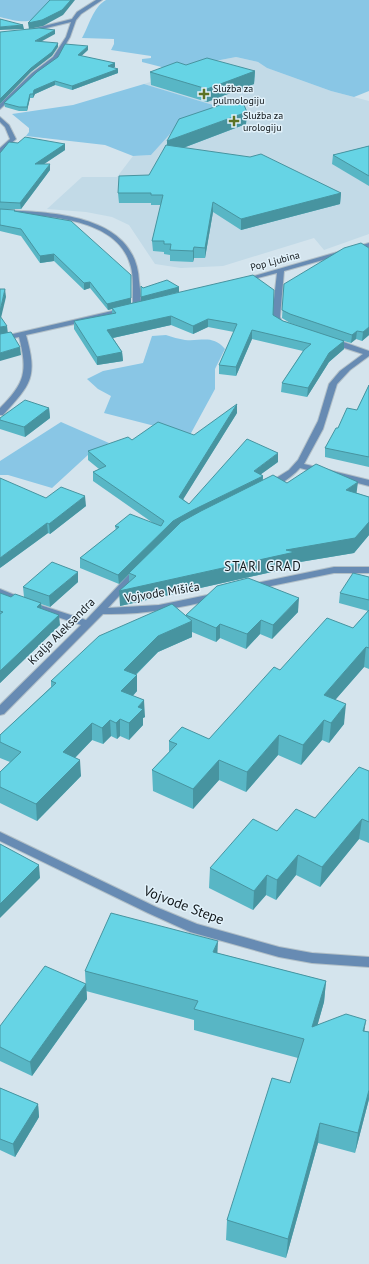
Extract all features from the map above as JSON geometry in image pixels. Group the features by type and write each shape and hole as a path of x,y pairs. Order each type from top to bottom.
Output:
{"street":[{"path":"0,107 34,74 55,58 68,37 74,20 85,9 100,0"},
{"path":"23,32 74,20"},
{"path":"0,119 7,126 13,139 0,151"},
{"path":"0,212 44,215 88,222 108,232 126,248 131,258 136,271 141,306 0,339"},
{"name":"Pop Ljubina","path":"236,282 369,245"},
{"path":"281,270 276,317 280,323 294,328"},
{"path":"0,413 24,385 28,361 22,334"},
{"path":"323,338 369,353"},
{"path":"263,490 292,471 298,465 318,432 328,396 334,382 346,369 369,353"},
{"path":"298,465 369,483"},
{"name":"Kralja Aleksandra","path":"0,711 88,624 142,567"},
{"path":"242,590 334,570 368,568"},
{"path":"0,592 34,606 88,624"},
{"name":"Vojvode Mišića","path":"100,611 140,611 184,604 227,593"},
{"name":"Vojvode Stepe","path":"0,836 152,910 194,928 278,952 312,958 369,962"}],"shaded area":[{"path":"0,0 60,0 39,17 33,20 20,21 0,17"},
{"path":"106,0 369,0 369,91 354,97 331,91 267,68 258,62 236,57 210,62 181,72 142,62 142,59 151,58 151,56 111,50 114,44 114,39 82,38 98,7"},
{"path":"236,57 258,62 267,68 331,91 369,101 369,234 324,250 314,238 223,266 181,268 155,264 129,225 112,217 86,212 47,209 82,177 117,177 133,156 151,155 180,123 222,109 144,84 210,62"},
{"path":"144,84 213,105 223,110 180,123 151,155 133,156 105,145 26,136 29,132 29,128 12,114 73,105"},
{"path":"166,335 185,340 211,340 220,344 225,349 215,369 215,389 190,435 104,413 111,396 98,389 87,379 103,371 143,363 152,336"},
{"path":"61,422 109,443 89,454 52,488 8,475 0,475 0,461"}],"building":[{"path":"50,0 71,0 62,10 42,20 28,23"},
{"path":"0,19 23,25 0,27"},
{"path":"39,28 55,30 35,41 58,43 52,52 31,68 0,99 0,32"},
{"path":"65,44 88,46 78,55 115,63 108,66 118,69 72,86 55,81 34,90 33,94 30,94 27,107 19,107 4,103 37,72 58,57"},
{"path":"207,58 255,71 207,89 150,72 177,62 186,65"},
{"path":"241,98 247,112 167,141 179,119"},
{"path":"25,137 65,144 35,164 50,164 20,203 0,202 0,153 9,142 18,143"},
{"path":"166,145 250,157 261,154 341,193 241,219 213,202 205,248 194,247 193,251 170,250 171,244 164,244 164,241 152,241 163,195 151,195 151,193 118,193 119,176 149,175"},
{"path":"369,146 369,176 333,155"},
{"path":"0,209 15,210 14,211 71,221 131,275 131,298 107,304 90,282 84,283 54,254 40,256 21,229 0,225"},
{"path":"361,243 369,248 369,327 363,332 357,331 352,335 282,310 284,284 344,248"},
{"path":"253,275 274,290 273,315 283,321 344,341 329,353 308,388 282,383 304,350 311,344 252,330 236,367 219,365 237,324 208,319 193,326 171,316 107,330 122,352 97,357 74,321 116,313 112,308"},
{"path":"167,280 179,287 141,297 141,286 143,288"},
{"path":"0,289 5,289 0,311"},
{"path":"0,316 7,326 0,327"},
{"path":"11,332 20,347 0,353 0,334"},
{"path":"369,385 369,457 325,448 336,428 338,428 347,408 357,410"},
{"path":"25,400 49,408 24,427 0,420 0,418"},
{"path":"237,404 179,497 189,504 247,439 278,453 254,471 263,476 173,521 118,575 80,558 119,527 115,526 130,514 161,526 164,521 93,472 106,466 88,451 128,437 132,440 158,422 194,435"},
{"path":"316,464 358,482 346,490 369,497 369,522 355,538 286,550 295,552 119,591 136,576 129,573 181,522 273,475 287,483"},
{"path":"0,478 46,498 61,487 85,496 49,524 47,523 0,558"},
{"path":"52,562 78,572 49,596 23,587"},
{"path":"353,573 369,577 369,600 340,593"},
{"path":"248,578 299,598 273,625 261,620 247,634 220,624 216,628 186,615 217,586"},
{"path":"0,593 11,597 15,594 41,603 37,607 59,615 0,671 0,614 3,612 0,611"},
{"path":"172,604 192,621 158,636 124,670 137,675 121,691 144,700 138,707 143,709 129,723 120,719 116,723 110,720 102,728 92,723 63,752 80,760 36,804 0,787 0,772 21,752 0,742 0,735 56,683 51,681 99,636"},
{"path":"369,610 369,648 366,647 324,695 346,704 331,723 324,720 303,745 279,735 247,772 219,760 193,789 152,770 177,744 169,741 182,727 209,739 274,667 280,670 327,618 353,628"},
{"path":"359,767 369,771 369,822 362,819 322,867 298,855 277,880 267,875 254,891 210,868 253,819 277,831 296,809 315,818"},
{"path":"0,844 39,865 0,904"},
{"path":"111,913 218,941 213,952 326,981 312,1027 346,1014 366,1020 363,1031 369,1032 369,1090 358,1133 320,1123 288,1239 227,1220 272,1078 290,1083 304,1039 194,1009 198,1001 85,971"},
{"path":"45,966 86,984 30,1062 0,1047 0,1026"},
{"path":"0,1088 38,1104 13,1144 0,1139"}],"place":[{"name":"Služba za pulmologiju","path":"204,94"},
{"name":"Služba za urologiju","path":"234,121"}],"district":[{"name":"STARI GRAD","path":"263,566"}]}
